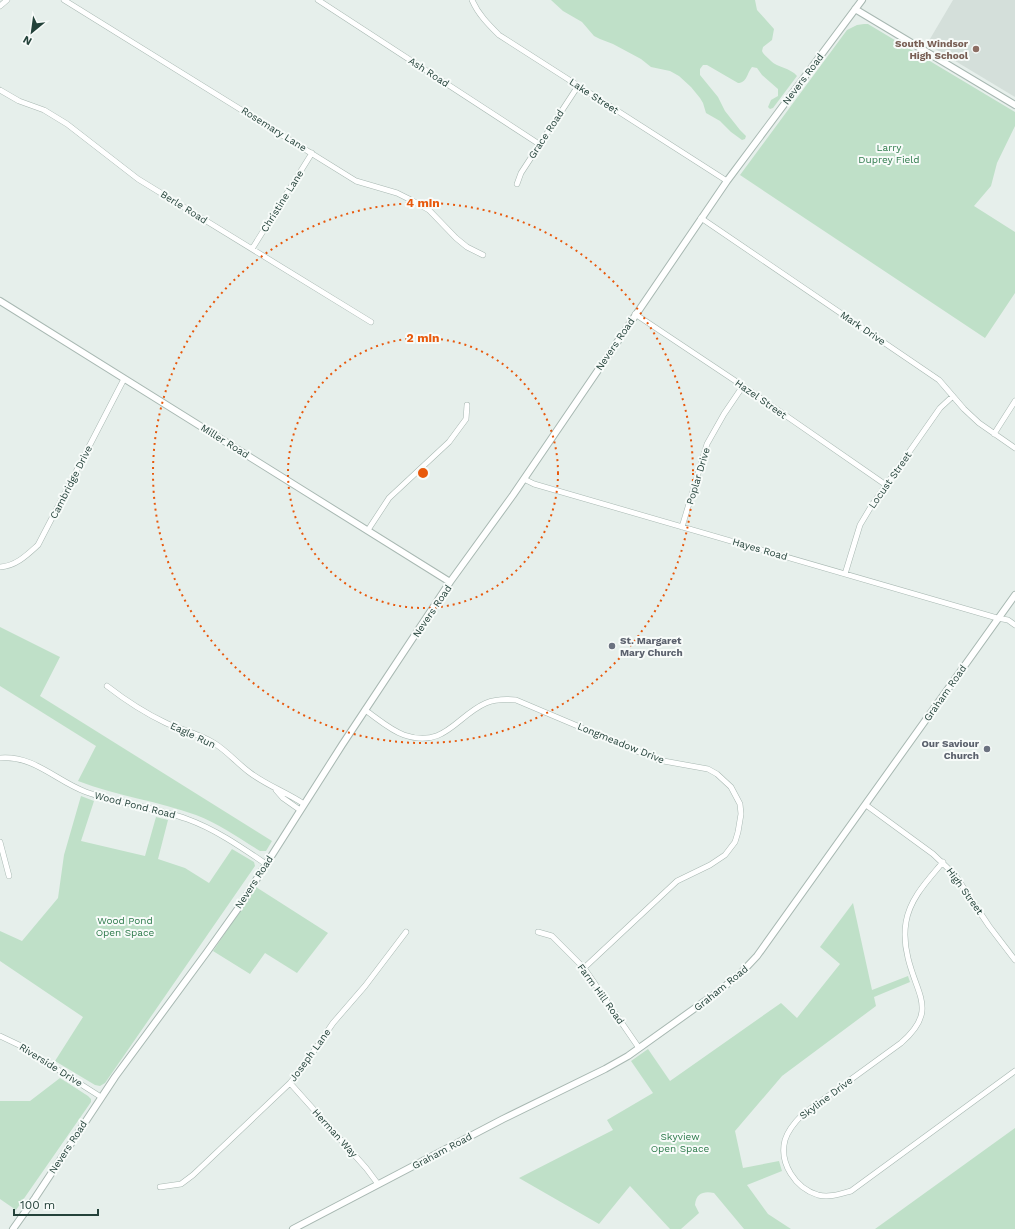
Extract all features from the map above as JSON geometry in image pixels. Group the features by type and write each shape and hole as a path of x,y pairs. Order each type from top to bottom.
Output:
{"street":[{"path":"0,6 7,0"},
{"name":"Rosemary Lane","path":"64,0 356,181 397,193 429,210 456,238 467,247 483,255"},
{"name":"Ash Road","path":"318,0 539,144"},
{"name":"Lake Street","path":"472,0 475,8 485,22 498,35 727,181"},
{"name":"Nevers Road","path":"13,1229 40,1192 101,1096 207,952 450,582 524,479 701,218 862,0"},
{"path":"855,9 1015,105"},
{"name":"Grace Road","path":"516,184 521,172 578,86"},
{"name":"Berle Road","path":"0,90 19,101 44,110 67,124 138,179 371,322"},
{"name":"Christine Lane","path":"252,249 312,153"},
{"name":"Mark Drive","path":"701,218 939,380 974,418 1015,448"},
{"name":"Miller Road","path":"0,300 450,582"},
{"name":"Hazel Street","path":"635,314 743,386 886,485"},
{"name":"Cambridge Drive","path":"0,567 19,561 38,545 124,379"},
{"name":"Poplar Drive","path":"682,527 707,444 724,414 743,386"},
{"name":"Locust Street","path":"845,574 860,525 872,505 940,408 953,396"},
{"path":"994,434 1015,401"},
{"path":"368,530 389,498 449,442 466,419 467,405"},
{"name":"Hayes Road","path":"524,479 534,484 1008,620 1015,625"},
{"name":"Graham Road","path":"293,1229 503,1119 605,1069 639,1048 719,991 741,973 757,956 866,805 997,618 1015,595"},
{"name":"Eagle Run","path":"107,686 132,704 165,722 214,743 250,772 275,789 283,798 300,810"},
{"name":"Longmeadow Drive","path":"365,710 394,730 405,735 424,738 444,733 487,703 497,700 516,700 658,760 708,769 717,774 731,787 740,804 741,814 738,832 731,849 718,861 677,881 584,968"},
{"name":"Wood Pond Road","path":"0,758 26,760 85,792 186,818 204,826 266,864"},
{"name":"Eagle Run","path":"275,789 287,793 304,804"},
{"name":"High Street","path":"866,805 943,862 955,874 989,926 1015,960"},
{"path":"0,842 9,876"},
{"name":"Skyline Drive","path":"943,862 924,884 913,903 906,920 905,939 908,958 923,1004 922,1016 910,1035 802,1115 792,1125 785,1140 784,1157 789,1172 802,1187 818,1195 836,1196 851,1191 1015,1071"},
{"name":"Joseph Lane","path":"160,1187 181,1184 193,1175 290,1083 333,1023 365,986 406,932"},
{"name":"Farm Hill Road","path":"538,932 552,936 584,968 639,1048"},
{"name":"Riverside Drive","path":"0,1036 19,1045 101,1096"},
{"name":"Herman Way","path":"290,1083 366,1168 378,1184"}],"shaded area":[{"name":"South Windsor High School","path":"953,0 1015,0 1015,97 927,44"}],"green space":[{"path":"551,0 755,0 757,10 774,29 772,40 763,47 762,51 773,63 791,71 797,76 773,108 770,109 768,107 771,100 778,96 778,89 762,75 757,68 752,67 745,80 738,83 707,65 703,65 700,69 700,75 718,97 725,111 746,136 745,139 742,140 720,121 706,113 700,98 679,76 670,71 651,67 641,59 594,36 582,22 563,11"},
{"name":"Larry Duprey Field","path":"868,24 1015,112 1015,126 997,163 991,186 974,206 1015,232 1015,293 985,338 740,175 847,30 857,25"},
{"path":"0,627 60,657 40,696 272,841 266,851 260,851 221,827 196,815 108,791 78,781 96,746 0,686"},
{"name":"Wood Pond Open Space","path":"81,796 94,801 81,841 145,856 156,817 168,820 158,859 185,868 209,883 232,849 254,862 255,866 105,1083 100,1086 95,1085 55,1061 83,1017 0,961 0,931 22,941 58,898 64,855"},
{"path":"256,887 328,933 297,973 265,953 250,974 213,951"},
{"name":"Skyview Open Space","path":"853,903 872,990 908,976 910,982 874,997 876,1006 782,1076 735,1131 743,1168 779,1161 782,1171 747,1185 768,1214 791,1229 744,1229 714,1193 707,1192 699,1195 697,1198 695,1205 699,1213 681,1229 670,1229 630,1186 599,1224 519,1178 613,1130 607,1120 653,1093 631,1061 648,1049 670,1081 781,1003 797,1018 840,964 820,947"},
{"path":"60,1078 88,1096 91,1099 91,1102 16,1210 0,1199 0,1101 30,1101"},
{"path":"1015,1128 1015,1229 875,1229"}],"place":[{"name":"South Windsor High School","path":"976,49"},
{"name":"St. Margaret Mary Church","path":"612,646"},
{"name":"Our Saviour Church","path":"987,749"}]}
